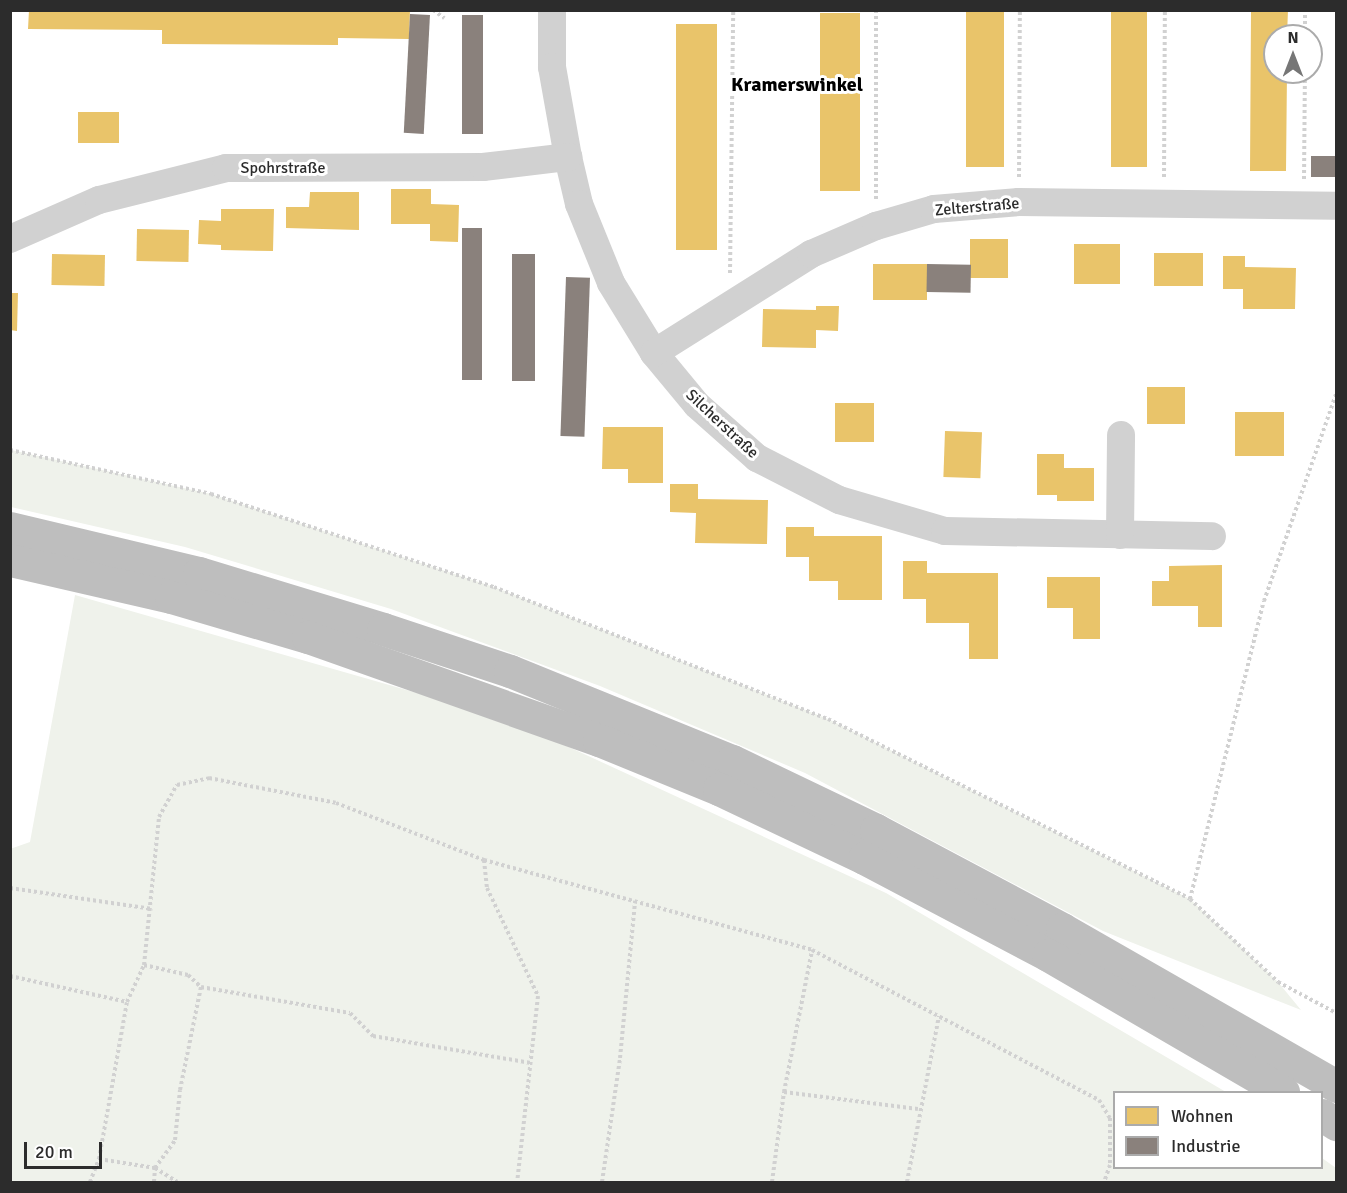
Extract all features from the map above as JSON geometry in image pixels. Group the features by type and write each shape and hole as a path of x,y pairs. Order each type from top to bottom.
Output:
{"highway":[{"path":"10,528 199,573 383,628 510,671 732,761 876,830 1062,929 1336,1086"},
{"path":"10,560 171,597 308,637 599,740 719,789 864,858 1048,955 1281,1091"},
{"path":"1323,1116 1336,1124"}],"street":[{"name":"Silcherstraße","path":"552,10 552,67 568,157 579,204 611,283 654,353 697,405 757,458 839,500 945,531 1212,536"},
{"name":"Spohrstraße","path":"10,239 99,200 226,168 483,167 568,157"},
{"name":"Zelterstraße","path":"654,353 811,254 876,226 934,209 1019,202 1336,206"},
{"path":"1120,535 1121,435"}],"path":[{"path":"433,10 444,18"},
{"path":"730,303 733,10"},
{"path":"876,10 876,226"},
{"path":"1019,202 1020,10"},
{"path":"1164,10 1164,205"},
{"path":"1304,206 1305,84"},
{"path":"1190,899 1264,601 1336,394"},
{"path":"10,450 211,494 494,587 828,718 1190,899 1278,982 1336,1013"},
{"path":"90,1182 99,1159 127,1002 144,965 152,909 159,817 177,785 209,778 336,803 484,860 583,890 635,901 812,950 1099,1100 1110,1118 1110,1165 1104,1182"},
{"path":"484,860 487,888 538,996 517,1182"},
{"path":"10,888 152,909"},
{"path":"602,1182 620,1058 635,901"},
{"path":"772,1182 784,1092 812,950"},
{"path":"144,965 188,975 201,987 350,1013 373,1036 531,1063"},
{"path":"10,976 127,1002"},
{"path":"154,1182 155,1168 175,1140 180,1090 201,987"},
{"path":"907,1182 918,1109 939,1016"},
{"path":"784,1092 918,1109"},
{"path":"99,1159 155,1168 177,1182"}],"shaded area":[{"path":"11,450 211,494 494,587 828,719 1190,899 1278,982 1301,1010 1103,931 805,773 600,686 391,609 185,547 11,507"},
{"path":"75,595 508,719 886,893 1224,1091 1113,1091 1113,1169 1323,1169 1323,1159 1336,1168 1336,1182 11,1182 10,849 30,842"}],"building: Wohnen":[{"path":"29,10 410,10 409,39 338,38 338,45 162,44 162,30 28,29"},
{"path":"966,10 1004,10 1004,167 966,167"},
{"path":"1111,10 1147,10 1147,167 1111,167"},
{"path":"1251,10 1288,10 1287,24 1263,24 1263,84 1287,84 1286,171 1250,171"},
{"path":"820,13 860,13 860,191 820,191"},
{"path":"676,24 717,24 717,250 676,250"},
{"path":"78,112 119,112 119,143 78,143"},
{"path":"391,189 431,189 431,204 459,205 458,242 430,241 430,224 391,224"},
{"path":"310,192 359,192 359,230 286,228 286,207 309,207"},
{"path":"221,209 274,209 273,251 221,250 221,245 198,244 199,220 221,221"},
{"path":"137,229 189,230 188,262 136,261"},
{"path":"970,239 1008,239 1008,278 970,278"},
{"path":"1074,244 1120,244 1120,284 1074,284"},
{"path":"1154,253 1203,253 1203,286 1154,286"},
{"path":"52,254 105,255 104,286 51,285"},
{"path":"1223,256 1245,256 1245,267 1296,268 1295,309 1243,309 1243,289 1223,289"},
{"path":"873,264 927,264 927,300 873,300"},
{"path":"10,293 18,293 17,331 10,330"},
{"path":"816,306 839,306 838,331 816,330 816,348 762,347 763,309 816,310"},
{"path":"1147,387 1185,387 1185,424 1147,424"},
{"path":"835,403 874,403 874,442 835,442"},
{"path":"1235,412 1284,412 1284,456 1235,456"},
{"path":"603,427 663,427 663,483 628,483 628,469 602,469"},
{"path":"945,431 982,432 980,478 943,477"},
{"path":"1037,454 1064,454 1064,468 1094,468 1094,501 1057,501 1057,495 1037,495"},
{"path":"670,484 698,484 698,499 768,500 767,544 695,543 696,513 670,512"},
{"path":"786,527 814,527 814,536 882,536 882,600 838,600 838,581 809,581 809,557 786,557"},
{"path":"903,561 927,561 927,573 998,573 998,659 969,659 969,623 926,623 926,599 903,599"},
{"path":"1222,565 1222,627 1198,627 1198,606 1152,606 1152,581 1169,581 1169,566"},
{"path":"1047,577 1100,577 1100,639 1073,639 1073,608 1047,608"}],"building: Industrie":[{"path":"410,14 430,15 424,134 404,133"},
{"path":"462,15 483,15 483,134 462,134"},
{"path":"1311,156 1336,156 1336,177 1311,177"},
{"path":"462,228 482,228 482,380 462,380"},
{"path":"512,254 535,254 535,381 512,381"},
{"path":"927,264 971,265 971,293 927,292"},
{"path":"566,277 590,278 584,437 560,436"}],"district":[{"name":"Kramerswinkel","path":"797,84"}]}
